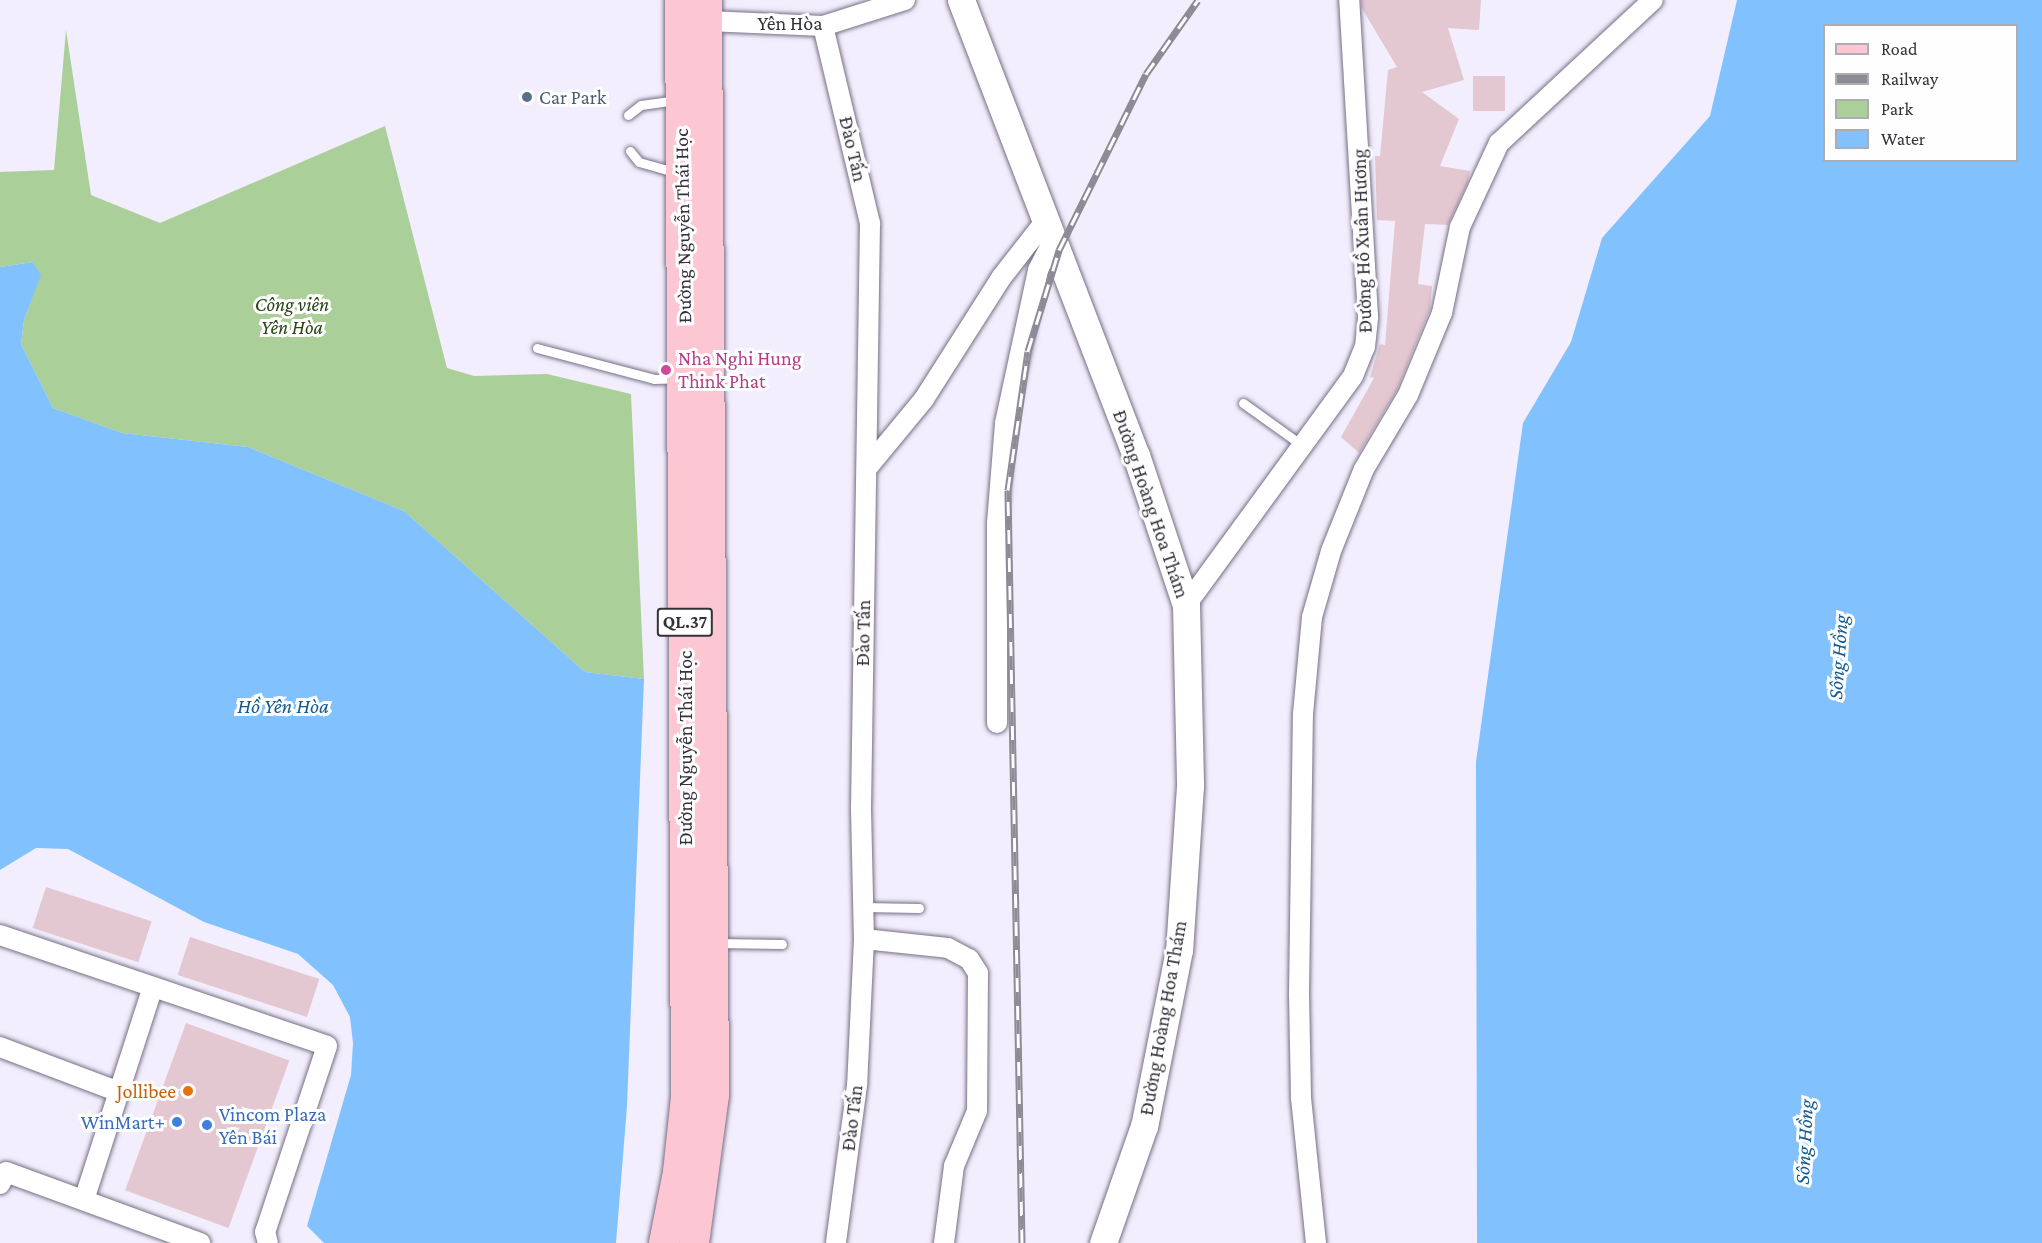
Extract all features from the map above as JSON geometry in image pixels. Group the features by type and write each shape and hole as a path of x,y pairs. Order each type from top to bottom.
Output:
{"main road":[{"name":"Đường Nguyễn Thái Học","path":"680,0 683,175 698,376 714,943 714,1096 694,1243"},
{"name":"Đường Nguyễn Thái Học","path":"664,1243 678,1172 686,1097 698,376 707,10"}],"street":[{"name":"Yên Hòa","path":"707,10 823,26 905,0"},
{"name":"Đường Hoàng Hoa Thám","path":"961,0 1051,228 1136,455 1186,605 1190,786 1179,950 1144,1126 1103,1243"},
{"name":"Đường Hồ Xuân Hương","path":"1186,605 1353,376 1368,331 1349,0"},
{"path":"1316,1243 1301,1097 1299,996 1303,714 1312,617 1331,551 1364,469 1408,395 1442,313 1460,227 1499,143 1653,0"},
{"name":"Đào Tấn","path":"823,26 870,223 868,467 863,599 864,939 857,1085 836,1243"},
{"path":"868,467 924,399 1001,278 1051,228"},
{"path":"997,723 997,523 1005,423 1038,270 1051,228"},
{"path":"0,935 327,1046 265,1232 268,1243"},
{"path":"864,939 948,948 969,959 978,973 977,1111 954,1166 944,1243"},
{"path":"84,1200 153,987"},
{"path":"0,1047 119,1092"},
{"path":"2,1175 84,1200 200,1243"}],"lane":[{"path":"628,115 641,105 681,100"},
{"path":"630,151 639,162 683,175"},
{"path":"537,348 654,379 698,376"},
{"path":"1243,403 1303,446"},
{"path":"863,907 918,908"},
{"path":"714,943 782,944"}],"green space":[{"name":"Công viên Yên Hòa","path":"66,30 91,195 160,223 385,126 447,368 474,376 547,374 631,394 644,679 585,672 404,511 248,447 122,433 53,408 21,344 24,320 40,275 33,262 0,267 0,172 54,170"}],"water":[{"name":"Sông Hồng","path":"1737,0 2042,0 2042,1243 1477,1243 1476,762 1523,423 1571,342 1602,238 1710,116"},
{"name":"Hồ Yên Hòa","path":"33,262 41,275 24,320 21,344 53,408 122,433 248,447 404,511 585,672 644,679 627,1106 616,1243 324,1243 307,1226 351,1075 353,1043 350,1017 333,985 298,954 204,922 68,849 36,848 0,870 0,267"}],"building":[{"path":"1361,0 1481,0 1479,30 1448,28 1464,80 1422,92 1459,119 1440,166 1470,171 1468,182 1448,225 1425,224 1418,284 1432,286 1430,309 1397,390 1359,453 1341,437 1374,378 1370,377 1380,344 1385,345 1395,221 1377,220 1375,156 1380,156 1388,70 1397,67 1361,7"},
{"path":"1473,76 1505,76 1505,111 1473,111"},
{"path":"46,887 152,921 138,962 33,928"},
{"path":"190,937 319,979 307,1017 178,975"},
{"name":"Vincom Plaza Yên Bái","path":"186,1023 289,1061 228,1228 125,1190"}],"railway":[{"path":"1022,1243 1008,490 1028,351 1059,250 1146,74 1198,0"}],"place":[{"name":"Car Park","path":"527,97"},
{"name":"Nha Nghi Hung Think Phat","path":"666,370"},
{"name":"Jollibee","path":"188,1091"},
{"name":"WinMart+","path":"177,1122"},
{"name":"Vincom Plaza Yên Bái","path":"207,1125"}]}
